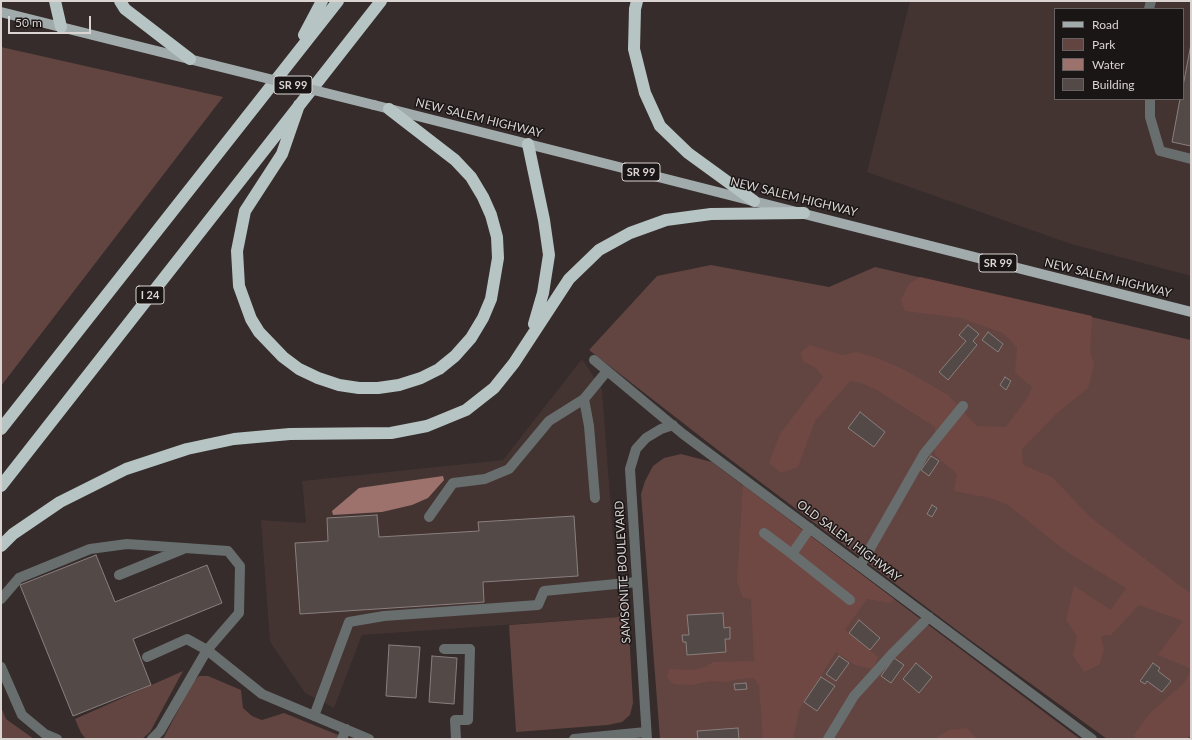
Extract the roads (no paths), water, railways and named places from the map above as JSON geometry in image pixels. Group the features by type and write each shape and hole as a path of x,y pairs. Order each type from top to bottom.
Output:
{"highway":[{"path":"55,1 61,27"},
{"path":"120,1 125,9 190,59"},
{"path":"290,62 322,1"},
{"name":"I 24","path":"1,429 338,1"},
{"name":"I 24","path":"1,486 381,1"},
{"path":"637,1 635,9 634,49 645,93 660,126 688,153 754,201"},
{"path":"299,105 282,154 245,211 237,251 239,286 251,319 259,332 283,357 299,369 318,378 339,385 359,388 378,388 399,385 421,378 439,369 455,356 471,338 483,318 491,299 498,258 497,237 491,215 483,197 471,177 455,160 389,109"},
{"path":"528,144 544,220 549,255 543,293 530,337"},
{"path":"1,546 13,534 60,502 126,469 187,449 234,439 290,434 391,433 427,426 466,410 494,388 514,363 569,279 599,250 630,233 666,220 711,214 804,213"}],"main road":[{"name":"SR 99","path":"1,12 389,109"},
{"name":"NEW SALEM HIGHWAY","path":"389,109 1191,312"}],"street":[{"path":"1150,100 1150,118 1160,151 1191,159"},
{"name":"OLD SALEM HIGHWAY","path":"594,360 673,425 1092,739"},
{"path":"429,517 453,483 485,479 509,469 549,421 584,399 607,371"},
{"path":"584,399 590,426 595,498"},
{"path":"860,566 924,454 963,406"},
{"name":"SAMSONITE BOULEVARD","path":"646,736 630,469 636,449 646,438 661,429 673,425"},
{"path":"792,554 810,528"},
{"path":"764,533 850,600"},
{"path":"1,599 19,578 90,550 127,544 228,551 240,566 239,613 207,650 160,731 152,739"},
{"path":"119,575 184,548"},
{"path":"314,716 349,622 384,616 538,605 544,591 637,582"},
{"path":"828,739 854,696 891,654 928,617"},
{"path":"147,657 187,639 207,650 262,694 369,739"},
{"path":"444,649 470,649 468,720 455,720 456,739"},
{"path":"1,667 22,715 45,734 57,739"},
{"path":"342,739 346,729"},
{"path":"574,739 646,736"}],"water":[{"path":"443,476 444,480 428,498 412,505 382,512 333,515 332,511 359,488"}]}
